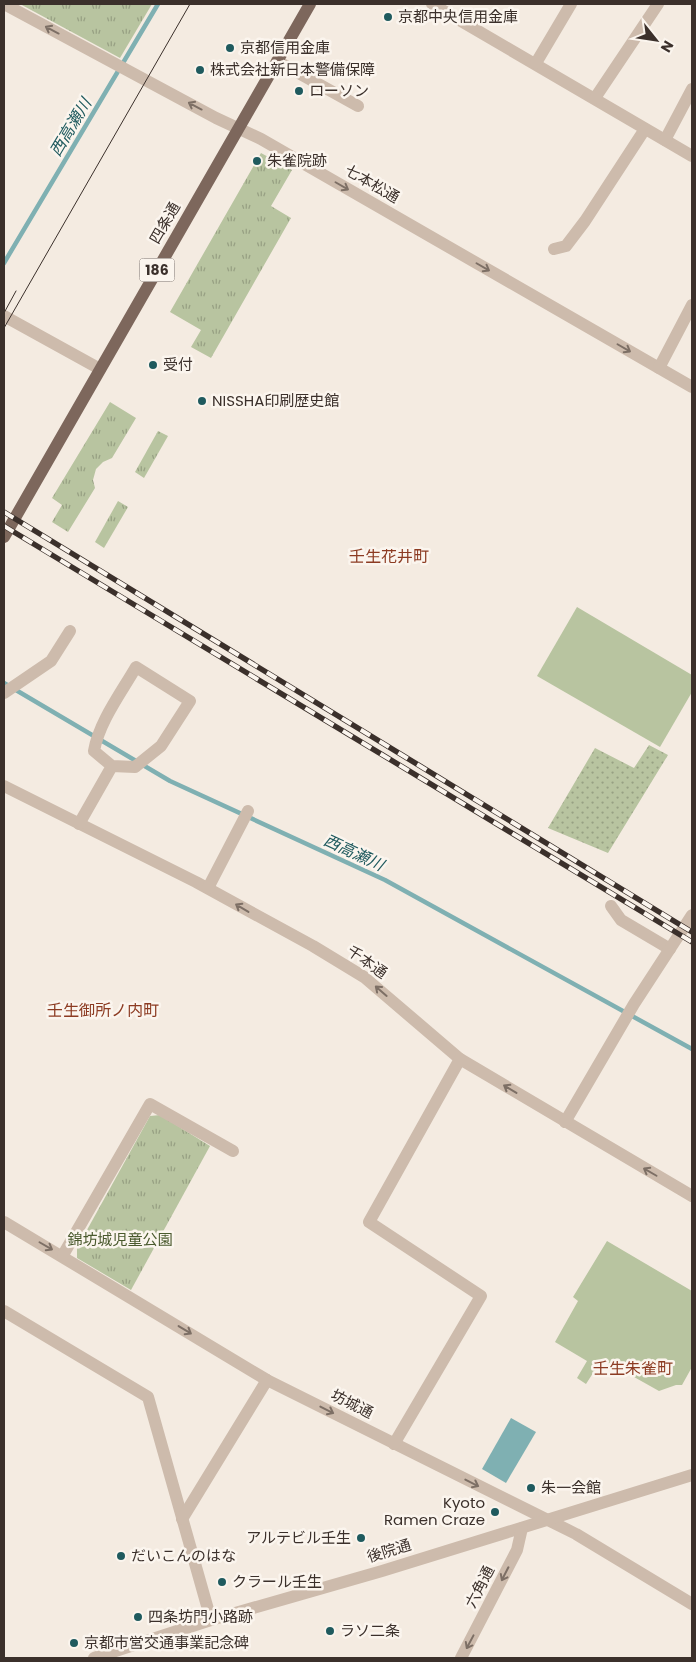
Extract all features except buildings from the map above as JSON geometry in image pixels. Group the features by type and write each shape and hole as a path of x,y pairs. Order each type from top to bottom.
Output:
{"main road":[{"name":"四条通","path":"4,537 310,4"}],"street":[{"name":"七本松通","path":"4,4 238,129 261,139 692,387"},
{"path":"432,4 536,63 692,156"},
{"path":"536,63 572,4"},
{"path":"594,98 658,4"},
{"path":"278,60 358,106"},
{"path":"665,140 692,89"},
{"path":"554,249 566,246 585,222 645,128"},
{"path":"659,368 692,305"},
{"path":"4,316 100,369"},
{"path":"4,693 20,684 51,661 70,631"},
{"path":"136,667 190,701 161,746 135,767 112,766 94,751 95,745 99,732 136,667"},
{"path":"79,824 112,766"},
{"name":"千本通","path":"4,786 208,888 364,977 460,1059 692,1196"},
{"path":"208,888 248,811"},
{"path":"611,906 621,920 670,950"},
{"path":"565,1122 630,1012 692,915"},
{"path":"394,1444 481,1296 369,1222 460,1059"},
{"path":"62,1255 150,1104 233,1151"},
{"name":"坊城通","path":"4,1222 62,1255 267,1380 576,1534 692,1604"},
{"path":"4,1312 148,1397 211,1620"},
{"path":"182,1519 267,1380"},
{"name":"後院通","path":"94,1658 211,1620 522,1528 692,1475"},
{"name":"六角通","path":"462,1658 517,1550 522,1528"}],"green space":[{"path":"20,4 152,4 120,58"},
{"path":"261,153 292,170 271,206 291,218 211,358 191,347 201,330 170,312"},
{"path":"110,402 136,418 112,458 103,462 96,469 93,480 95,488 68,532 52,522 62,505 52,498"},
{"path":"158,431 168,436 144,478 135,472"},
{"path":"118,501 128,507 104,548 95,542"},
{"path":"577,607 692,675 692,692 660,747 537,676"},
{"path":"649,745 668,755 608,853 548,828 595,748 634,768"},
{"name":"錦坊城児童公園","path":"160,1115 210,1146 131,1290 77,1258 77,1248 150,1116"},
{"path":"607,1241 692,1291 692,1367 682,1385 676,1385 659,1391 602,1359 586,1384 577,1378 587,1361 555,1342 578,1301 573,1297"}],"water":[{"path":"511,1418 536,1432 506,1483 482,1469"}],"waterway":[{"name":"西高瀬川","path":"4,263 158,4"},
{"name":"西高瀬川","path":"4,683 170,781 385,880 692,1049"}],"tram line":[{"path":"4,328 190,4"},
{"path":"4,313 16,291"}],"railway":[{"path":"4,512 692,932"},
{"path":"4,526 692,942"}],"place":[{"name":"京都中央信用金庫","path":"388,17"},
{"name":"京都信用金庫","path":"230,48"},
{"name":"株式会社新日本警備保障","path":"200,70"},
{"name":"ローソン","path":"299,91"},
{"name":"朱雀院跡","path":"257,161"},
{"name":"受付","path":"153,365"},
{"name":"NISSHA印刷歴史館","path":"202,401"},
{"name":"朱一会館","path":"531,1488"},
{"name":"Kyoto Ramen Craze","path":"495,1512"},
{"name":"アルテビル壬生","path":"361,1538"},
{"name":"だいこんのはな","path":"121,1556"},
{"name":"クラール壬生","path":"222,1582"},
{"name":"四条坊門小路跡","path":"138,1617"},
{"name":"ラソ二条","path":"330,1631"},
{"name":"京都市営交通事業記念碑","path":"74,1643"}],"district":[{"name":"壬生花井町","path":"389,556"},
{"name":"壬生御所ノ内町","path":"103,1010"},
{"name":"壬生朱雀町","path":"633,1368"}]}
